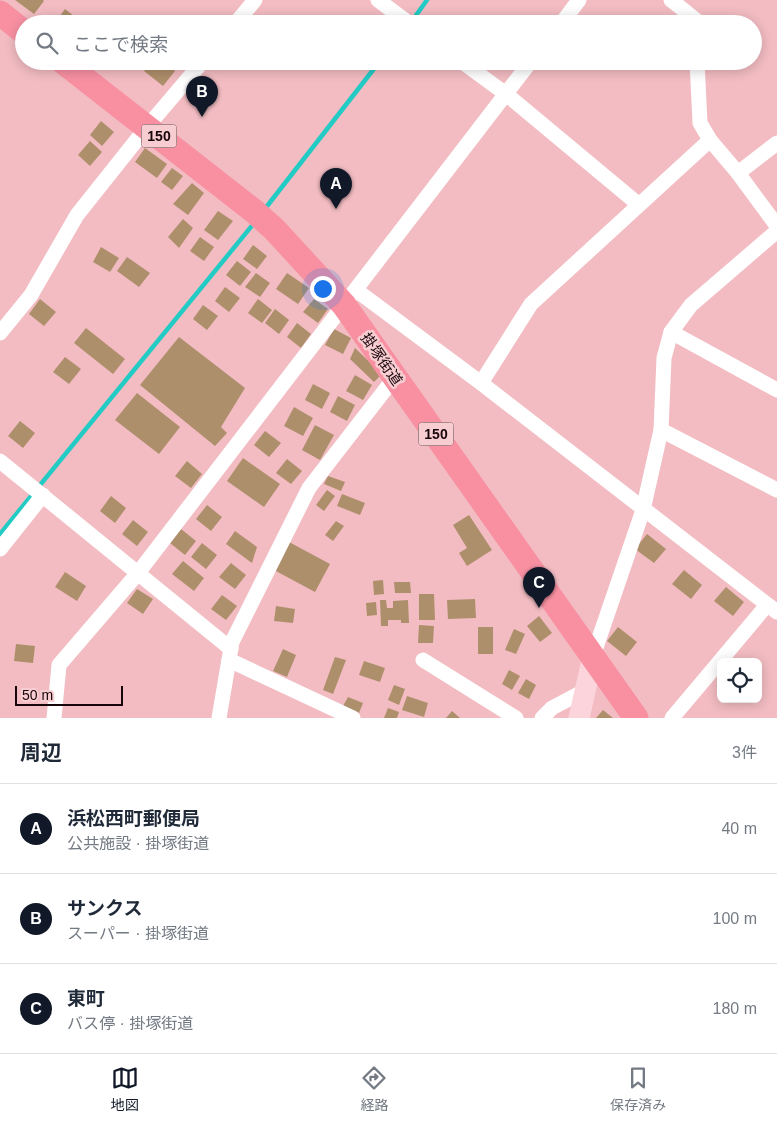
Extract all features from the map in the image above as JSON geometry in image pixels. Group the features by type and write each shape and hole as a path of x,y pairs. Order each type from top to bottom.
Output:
{"highway":[{"path":"0,13 15,25"},
{"name":"掛塚街道","path":"74,70 261,217 350,297 395,377 636,718"}],"main road":[{"path":"578,718 593,656"}],"street":[{"path":"242,15 255,0"},
{"path":"378,0 398,15"},
{"path":"568,15 579,0"},
{"path":"671,0 690,15"},
{"path":"0,332 30,295 77,216 147,127 195,70"},
{"path":"473,70 506,94 638,204"},
{"path":"54,718 59,665 138,573 524,70"},
{"path":"697,70 700,124 710,140 738,173 777,226"},
{"path":"481,383 531,304 710,140"},
{"path":"738,173 777,143"},
{"path":"593,656 644,510 661,430 664,358 671,332 691,305 777,231"},
{"path":"350,297 481,383 772,608 672,718"},
{"path":"671,332 777,390"},
{"path":"219,718 232,642 309,488 395,377"},
{"path":"661,430 777,490"},
{"path":"0,461 138,573 230,654 353,718"},
{"path":"0,549 39,493"},
{"path":"424,660 516,718"},
{"path":"542,718 552,708 584,691"}],"building":[{"path":"15,0 43,0 44,1 34,14"},
{"path":"65,9 73,15 61,15"},
{"path":"174,70 175,71 163,86 144,71"},
{"path":"101,121 114,132 102,146 90,135"},
{"path":"90,141 102,152 90,166 78,155"},
{"path":"145,148 167,164 157,178 135,162"},
{"path":"172,168 183,176 172,190 161,182"},
{"path":"192,183 204,193 188,215 173,204"},
{"path":"218,211 233,221 218,240 204,230"},
{"path":"183,219 193,228 179,248 168,237"},
{"path":"200,237 214,247 204,261 190,251"},
{"path":"253,245 267,256 257,269 243,259"},
{"path":"101,247 119,258 110,272 93,262"},
{"path":"127,257 150,273 139,287 117,271"},
{"path":"237,261 251,272 240,286 226,275"},
{"path":"256,273 270,283 260,297 245,287"},
{"path":"287,273 309,288 298,304 276,289"},
{"path":"225,287 240,298 229,312 215,301"},
{"path":"40,299 56,312 44,326 29,314"},
{"path":"258,299 272,310 262,323 248,313"},
{"path":"314,299 328,309 318,323 303,312"},
{"path":"203,305 218,316 207,330 193,319"},
{"path":"275,309 289,320 279,334 265,323"},
{"path":"297,323 311,334 301,348 287,337"},
{"path":"86,328 125,359 113,374 74,343"},
{"path":"334,329 351,338 343,354 325,345"},
{"path":"179,337 245,388 221,427 227,433 215,446 140,385"},
{"path":"355,348 382,374 374,382 350,359"},
{"path":"65,357 81,369 69,384 53,372"},
{"path":"355,375 372,385 363,400 346,391"},
{"path":"313,384 330,393 322,409 305,400"},
{"path":"137,393 180,427 159,454 115,420"},
{"path":"338,396 355,405 347,421 330,412"},
{"path":"294,407 313,418 303,436 284,426"},
{"path":"20,421 35,433 23,448 8,436"},
{"path":"315,425 334,435 320,460 302,450"},
{"path":"265,431 281,443 269,457 254,445"},
{"path":"243,458 280,484 264,507 227,481"},
{"path":"287,459 302,471 291,484 276,473"},
{"path":"187,461 202,474 191,488 175,476"},
{"path":"328,476 345,482 341,491 324,484"},
{"path":"327,490 335,496 324,511 316,505"},
{"path":"342,494 365,503 360,515 337,506"},
{"path":"111,496 126,508 115,523 100,511"},
{"path":"207,505 222,517 211,531 196,519"},
{"path":"469,515 492,550 467,566 459,553 467,548 453,525"},
{"path":"133,520 148,532 137,546 122,534"},
{"path":"336,521 344,526 333,541 325,535"},
{"path":"181,529 196,541 185,555 170,543"},
{"path":"235,531 257,547 252,563 226,544"},
{"path":"647,534 666,549 654,563 635,549"},
{"path":"289,542 330,564 315,592 274,570"},
{"path":"202,543 217,555 206,569 191,557"},
{"path":"183,561 204,578 194,591 172,574"},
{"path":"231,563 246,575 235,589 219,577"},
{"path":"684,570 702,585 691,599 672,584"},
{"path":"65,572 86,586 77,601 55,587"},
{"path":"383,580 384,594 374,595 373,581"},
{"path":"394,582 410,582 411,593 395,593"},
{"path":"726,587 744,602 733,616 714,601"},
{"path":"137,589 153,599 143,614 127,603"},
{"path":"419,594 434,594 435,620 419,620"},
{"path":"222,595 237,606 226,620 211,609"},
{"path":"475,599 476,618 448,619 447,600"},
{"path":"380,600 386,600 387,608 393,608 393,601 408,600 409,623 401,623 401,620 388,620 388,626 381,626"},
{"path":"376,602 377,615 367,616 366,603"},
{"path":"276,606 295,609 293,623 274,621"},
{"path":"539,616 552,633 540,642 527,626"},
{"path":"419,625 434,626 433,643 418,643"},
{"path":"478,627 493,627 493,654 478,654"},
{"path":"618,627 637,642 626,656 607,641"},
{"path":"514,629 525,634 516,654 505,650"},
{"path":"16,644 35,646 33,663 14,661"},
{"path":"283,649 296,655 287,677 273,671"},
{"path":"335,657 346,660 333,694 323,690"},
{"path":"364,661 385,668 380,682 359,675"},
{"path":"509,670 520,676 512,690 502,684"},
{"path":"526,679 536,685 529,699 518,693"},
{"path":"394,685 405,689 399,705 388,700"},
{"path":"407,696 428,703 424,717 402,710"},
{"path":"348,697 363,703 359,713 343,706"},
{"path":"388,708 399,712 397,718 384,718"},
{"path":"603,710 613,718 596,718"},
{"path":"452,711 460,718 446,718"}],"waterway":[{"path":"416,15 427,0"},
{"path":"264,210 373,70"},
{"path":"0,534 255,222"}],"place":[{"name":"サンクス","path":"202,117"},
{"name":"浜松西町郵便局","path":"336,209"},
{"name":"東町","path":"539,608"}]}
